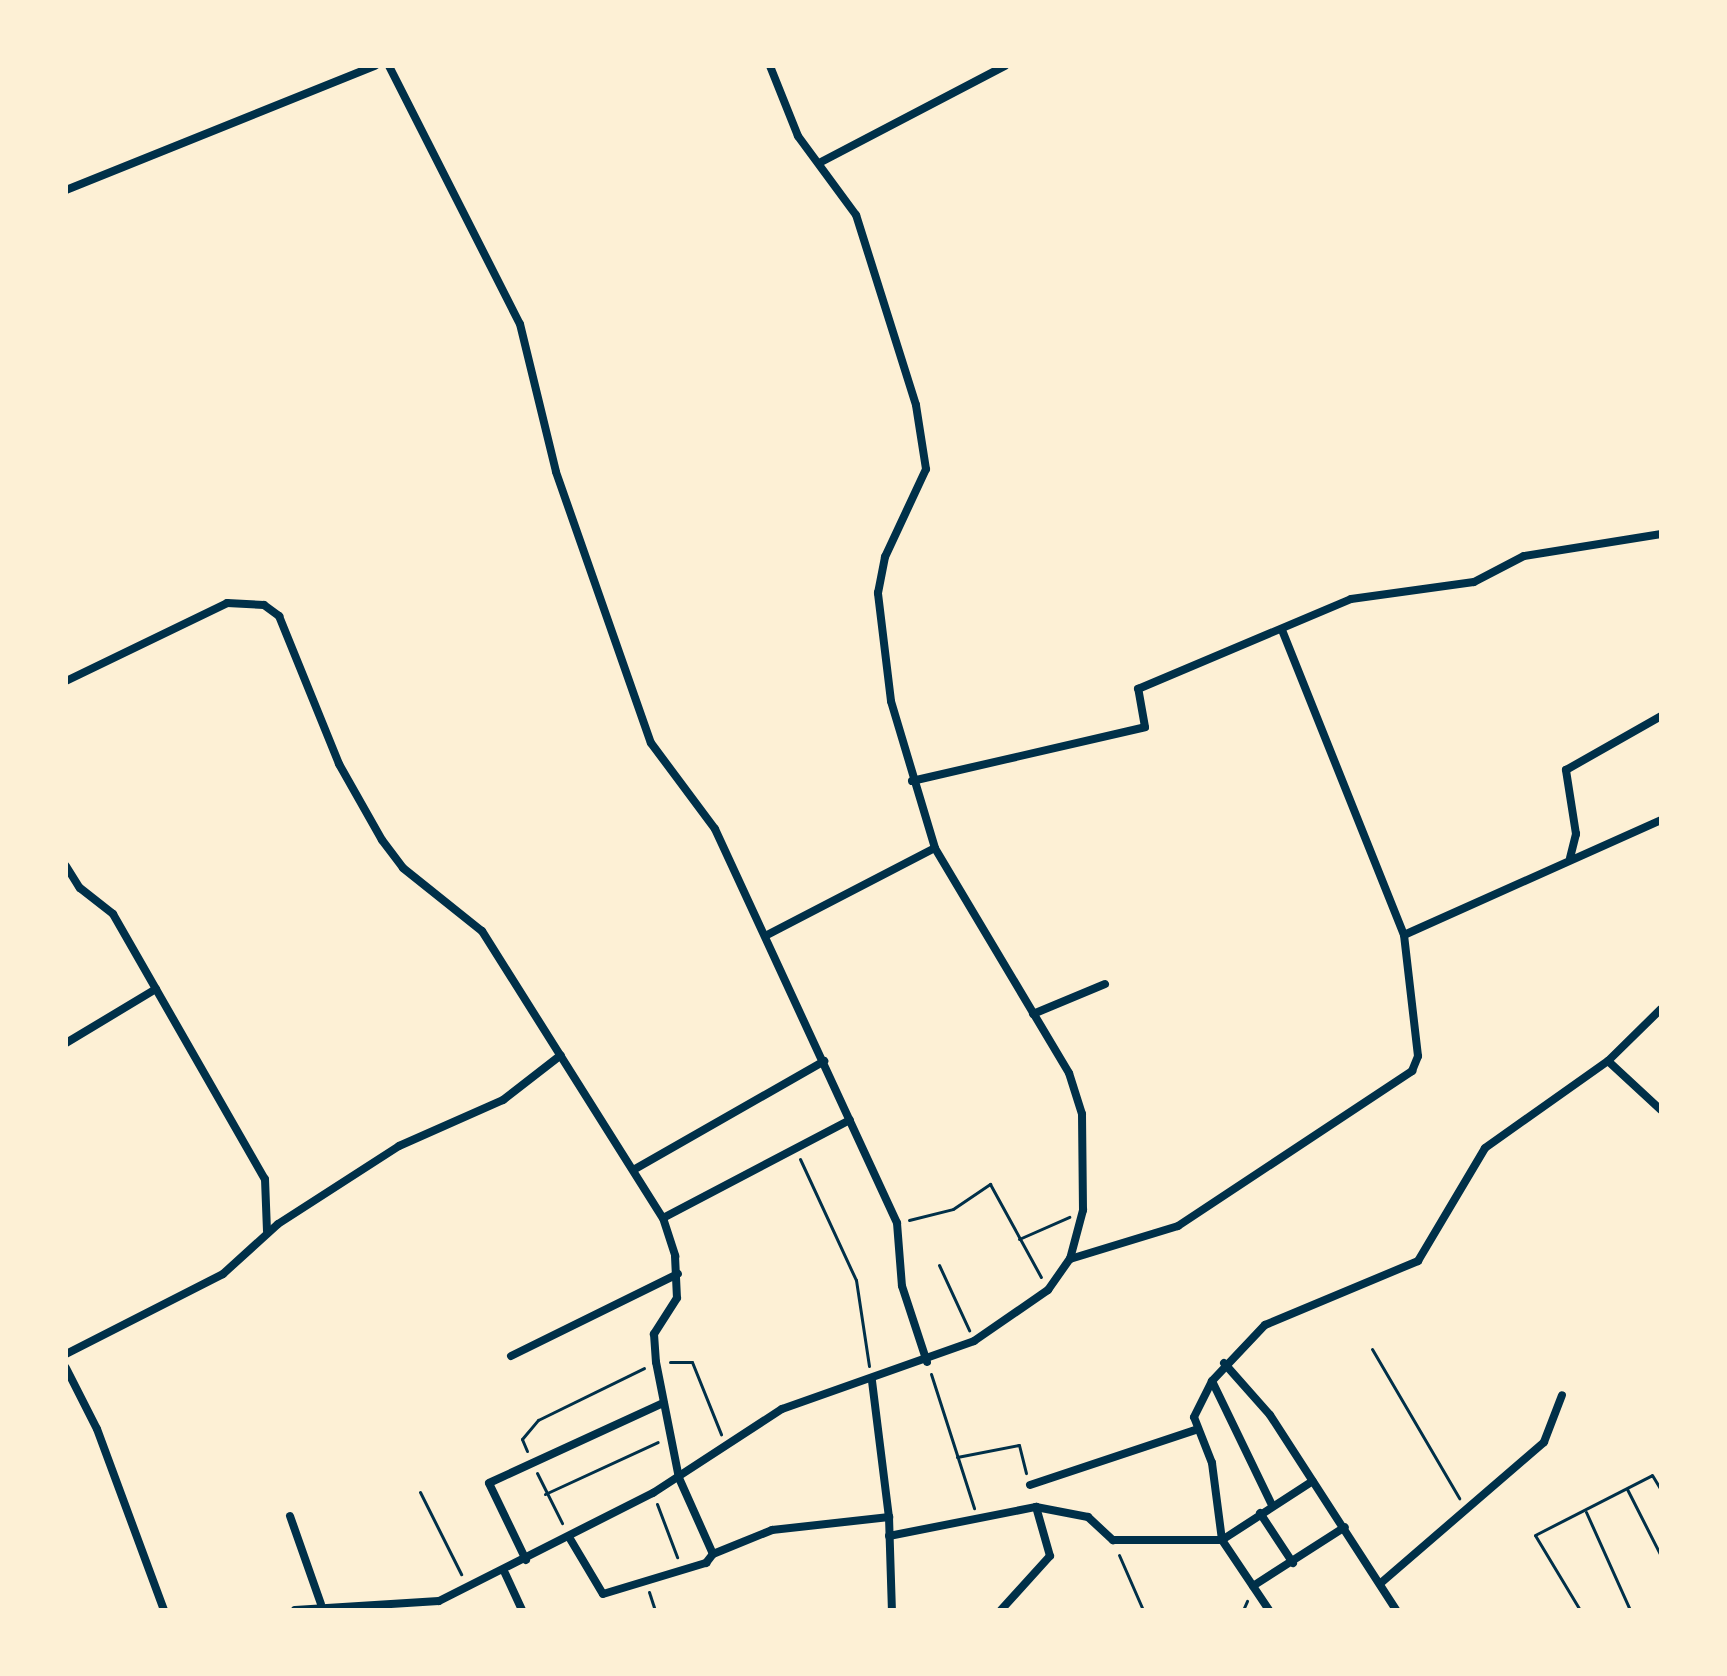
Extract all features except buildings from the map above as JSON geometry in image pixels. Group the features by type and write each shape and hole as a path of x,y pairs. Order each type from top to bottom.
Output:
{"street":[{"path":"66,190 375,66"},
{"path":"389,66 520,324 556,472 651,743 715,829 767,935 897,1223 902,1286 927,1362"},
{"path":"295,1610 321,1604 422,1608 504,1571 679,1478 782,1409 927,1362 974,1341 1048,1290 1070,1259 1083,1210 1082,1114 1069,1073 935,848 912,781 891,701 878,593 927,455 874,263 856,215 785,112 770,66"},
{"path":"821,162 1005,66"},
{"path":"912,781 1145,727 1138,689 1351,599 1474,582 1524,556 1661,534"},
{"path":"66,681 227,603 264,605 288,633 339,764 382,840 412,877 482,931 635,1169 663,1218 678,1274 677,1298 654,1334 656,1362 679,1478 713,1554"},
{"path":"1070,1259 1178,1226 1412,1071 1418,1056 1404,935 1282,630"},
{"path":"1570,858 1576,834 1566,770 1661,716"},
{"path":"1404,935 1570,858 1661,820"},
{"path":"767,935 935,848"},
{"path":"66,866 113,914 265,1179 267,1231"},
{"path":"1033,1014 1105,984"},
{"path":"66,1043 156,989"},
{"path":"1269,1610 1222,1540 1220,1499 1198,1429 1197,1405 1212,1381 1224,1363 1265,1325 1418,1261 1485,1148 1608,1061 1661,1009"},
{"path":"66,1354 223,1274 267,1231 399,1146 503,1100 561,1055"},
{"path":"635,1169 824,1061"},
{"path":"1608,1061 1661,1110"},
{"path":"663,1218 850,1120"},
{"path":"511,1356 678,1274"},
{"path":"1224,1363 1313,1481 1382,1582 1396,1610"},
{"path":"66,1368 97,1429 164,1610"},
{"path":"872,1381 889,1517 892,1610"},
{"path":"1212,1381 1272,1505"},
{"path":"1382,1582 1544,1442 1562,1395"},
{"path":"526,1560 489,1483 663,1403"},
{"path":"1030,1485 1198,1429"},
{"path":"889,1536 1036,1507 1088,1517 1113,1540 1222,1540 1313,1481"},
{"path":"1001,1610 1050,1556 1036,1507"},
{"path":"1260,1513 1293,1563"},
{"path":"290,1516 321,1604"},
{"path":"569,1537 598,1595 682,1571 713,1554 772,1530 889,1517"},
{"path":"1253,1586 1345,1527"},
{"path":"504,1571 522,1610"}],"path":[{"path":"795,1149 856,1280 872,1381"},
{"path":"897,1223 953,1209 990,1184 1048,1290"},
{"path":"1019,1239 1083,1210"},
{"path":"939,1265 974,1341"},
{"path":"1372,1349 1467,1511"},
{"path":"569,1537 545,1494 522,1439 538,1420 656,1362 692,1362 726,1447"},
{"path":"927,1362 978,1519"},
{"path":"545,1494 669,1436"},
{"path":"957,1457 1019,1445 1030,1485"},
{"path":"1580,1610 1535,1535 1586,1512 1652,1475 1661,1490"},
{"path":"1627,1489 1661,1556"},
{"path":"420,1492 468,1587"},
{"path":"653,1493 682,1571"},
{"path":"1586,1512 1630,1610"},
{"path":"1113,1540 1143,1610"},
{"path":"645,1581 655,1610"}]}
